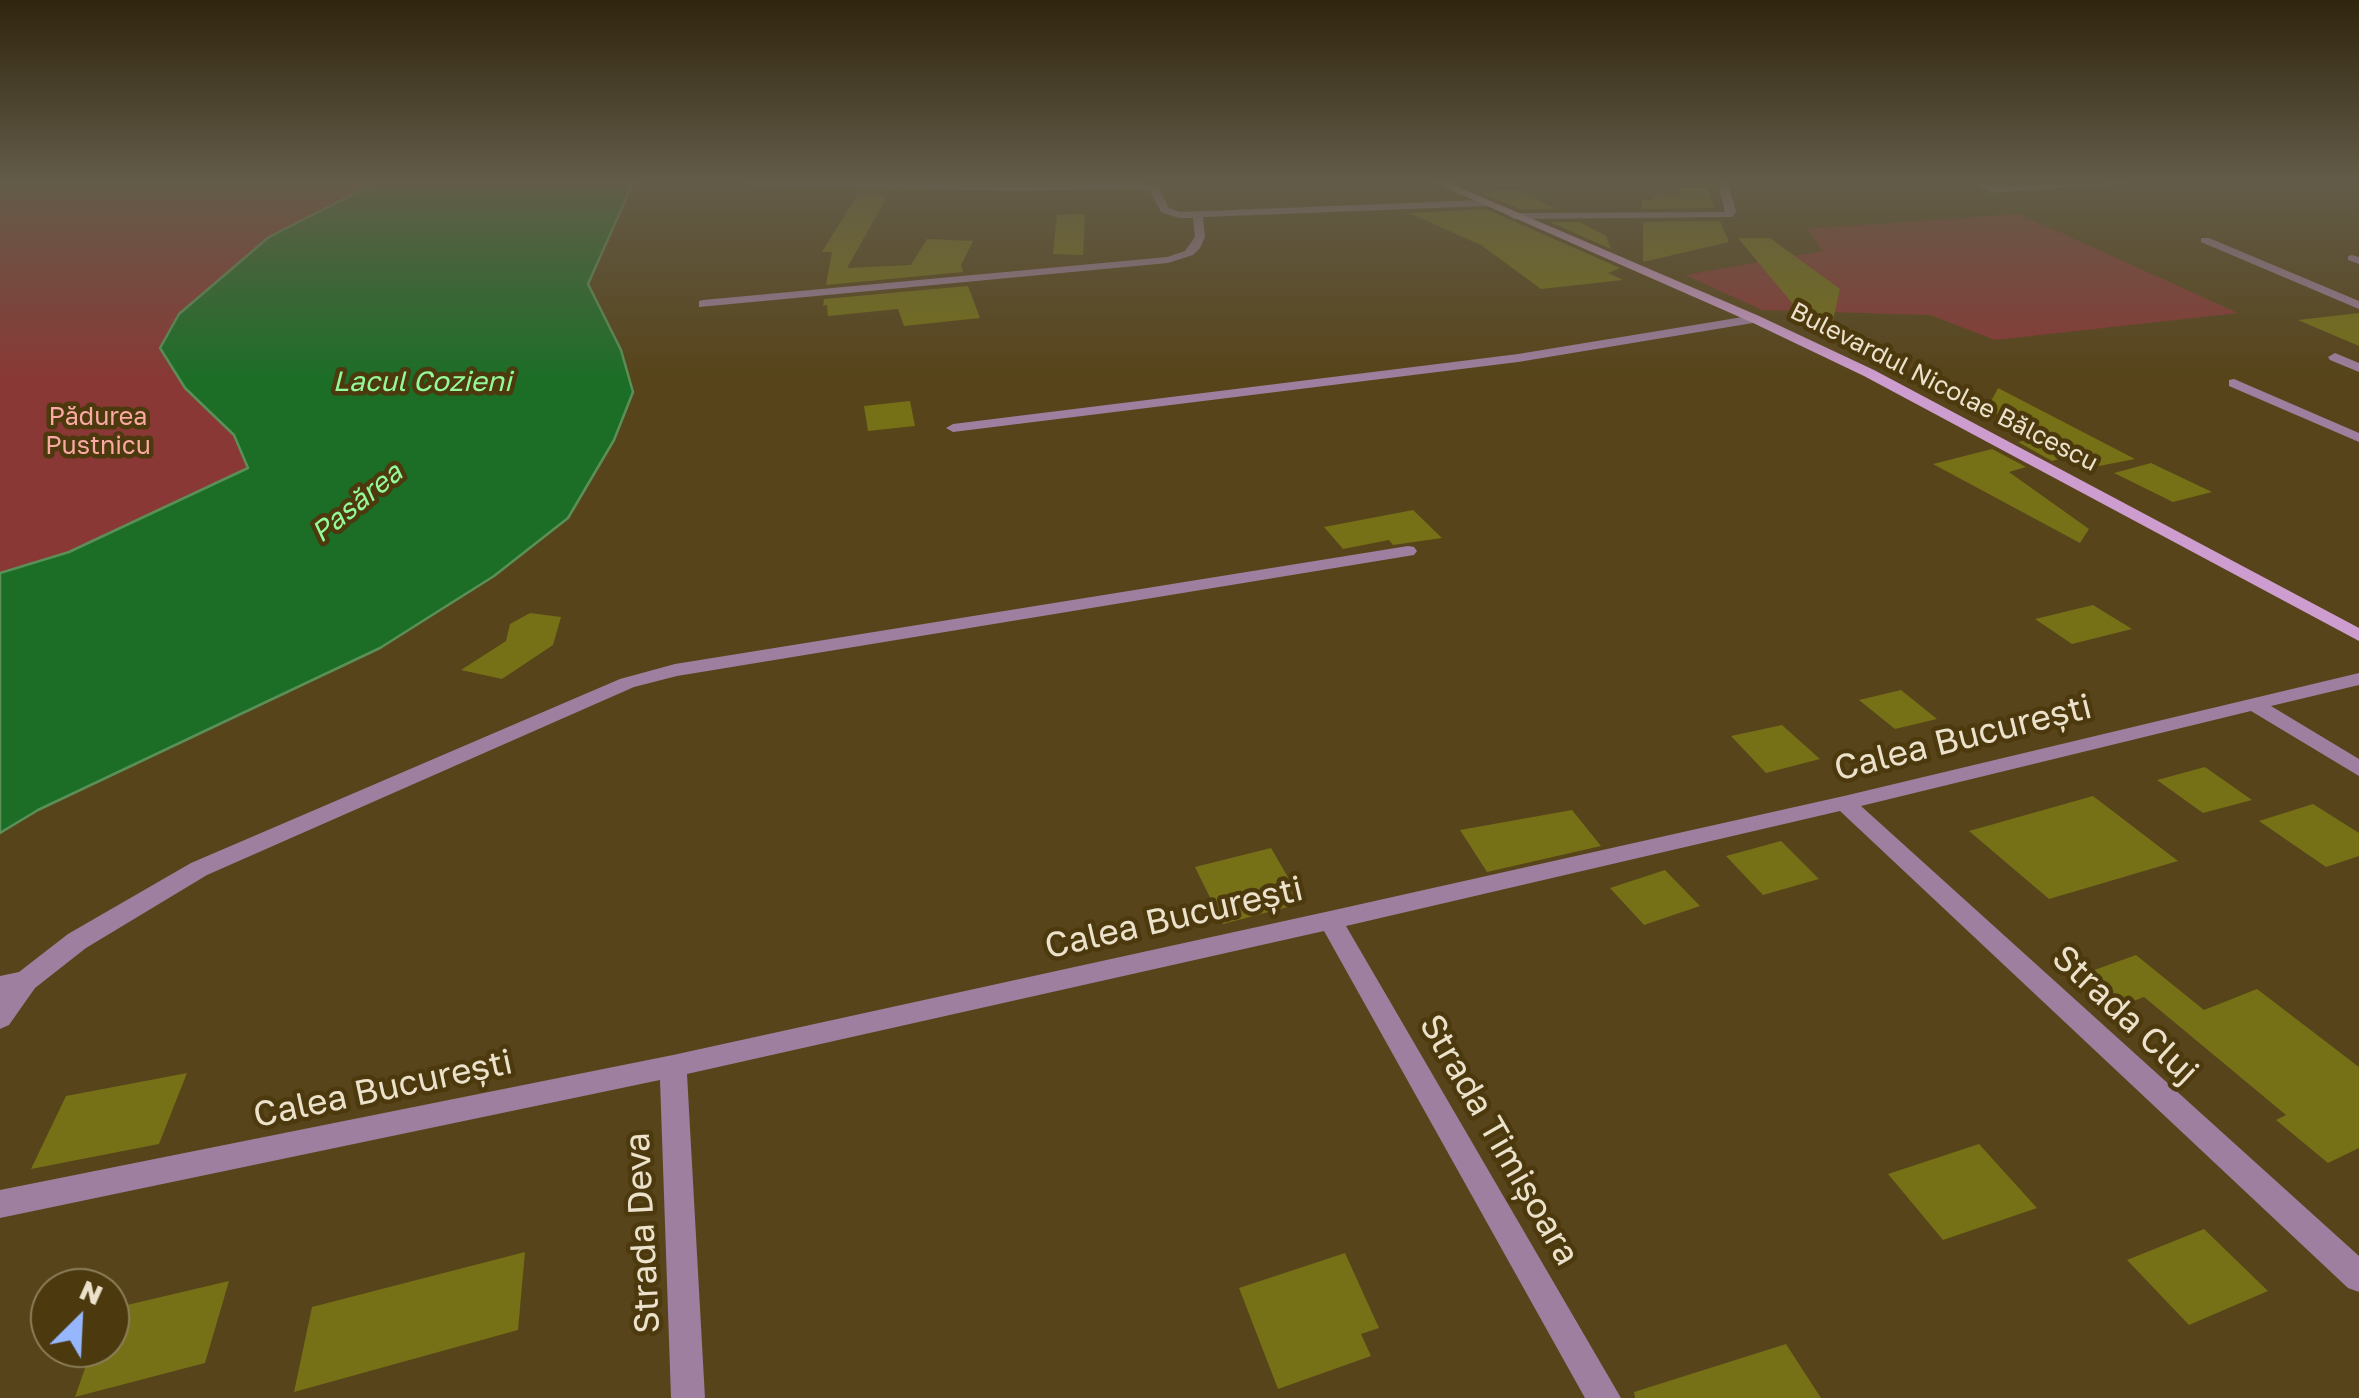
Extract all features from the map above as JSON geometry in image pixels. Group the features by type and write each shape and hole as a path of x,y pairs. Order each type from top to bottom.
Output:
{"main road":[{"name":"Bulevardul Nicolae Bălcescu","path":"1590,248 1870,372 2359,635"}],"street":[{"path":"703,304 1168,260 1194,248"},
{"path":"2225,248 2359,305"},
{"path":"953,428 1478,363 1756,319"},
{"path":"2335,357 2359,368"},
{"path":"2234,383 2359,438"},
{"path":"0,1018 13,984 76,940 199,868 628,683 675,670 1408,551"},
{"name":"Calea București","path":"0,1204 673,1066 1844,803 2359,680"},
{"path":"2253,704 2359,769"},
{"name":"Strada Cluj","path":"1844,803 2359,1277"},
{"name":"Strada Timișoara","path":"1330,920 1604,1398"},
{"name":"Strada Deva","path":"673,1066 688,1398"}],"green space":[{"name":"Pădurea Pustnicu","path":"0,248 263,248 185,388 234,435 248,468 69,552 0,573"},
{"path":"1821,248 2095,248 2238,313 1995,340 1930,315 1762,310 1685,275 1823,251"}],"water":[{"name":"Lacul Cozieni","path":"256,248 604,248 588,284 621,350 633,392 614,440 568,518 494,576 380,648 38,810 0,833 0,573 69,552 248,468 234,435 185,388 160,348 179,314"}],"building":[{"path":"824,248 858,248 847,268 911,265 921,248 969,248 961,265 963,272 826,285 832,252 822,252"},
{"path":"1054,248 1083,248 1083,255 1053,254"},
{"path":"1485,248 1575,248 1620,268 1608,273 1623,280 1541,289"},
{"path":"1643,248 1702,248 1643,262"},
{"path":"1747,248 1784,248 1840,289 1832,324 1814,325"},
{"path":"968,286 980,318 904,326 898,309 828,316 827,305 823,306 824,299"},
{"path":"2359,313 2359,346 2298,320"},
{"path":"1998,388 2135,459 2094,467 2073,455 2052,461 2018,442 2028,440 2007,429 2019,426 1987,409"},
{"path":"910,401 915,426 868,431 864,406"},
{"path":"1992,449 2026,467 2009,472 2089,529 2080,543 1933,464"},
{"path":"2151,463 2212,492 2173,502 2114,473"},
{"path":"1413,510 1442,538 1393,545 1389,540 1343,549 1324,527"},
{"path":"2093,605 2132,629 2072,644 2035,619"},
{"path":"530,613 561,617 553,645 502,679 461,670 506,641 510,624"},
{"path":"1901,690 1937,719 1895,729 1859,700"},
{"path":"1782,725 1820,759 1766,773 1731,736"},
{"path":"2205,767 2252,800 2203,813 2157,780"},
{"path":"2093,796 2178,861 2049,899 1969,831"},
{"path":"2313,804 2359,833 2359,856 2326,867 2259,821"},
{"path":"1572,810 1601,846 1487,872 1460,830"},
{"path":"1781,841 1819,879 1763,895 1726,856"},
{"path":"1271,848 1303,903 1223,924 1195,867"},
{"path":"1665,870 1700,906 1644,925 1610,888"},
{"path":"2136,955 2204,1010 2257,989 2359,1067 2359,1148 2328,1163 2276,1120 2286,1115 2144,997 2123,1005 2086,973"},
{"path":"187,1073 159,1144 31,1169 66,1096"},
{"path":"1979,1144 2037,1208 1943,1240 1888,1174"},
{"path":"2204,1229 2268,1291 2189,1325 2127,1260"},
{"path":"525,1252 518,1330 294,1392 312,1307"},
{"path":"1345,1253 1379,1328 1361,1334 1371,1356 1278,1389 1239,1288"},
{"path":"229,1281 205,1363 75,1397 85,1368 130,1368 130,1304"},
{"path":"1786,1344 1821,1398 1635,1398 1634,1392"}],"water label":[{"name":"Pasărea","path":"357,503"}]}
